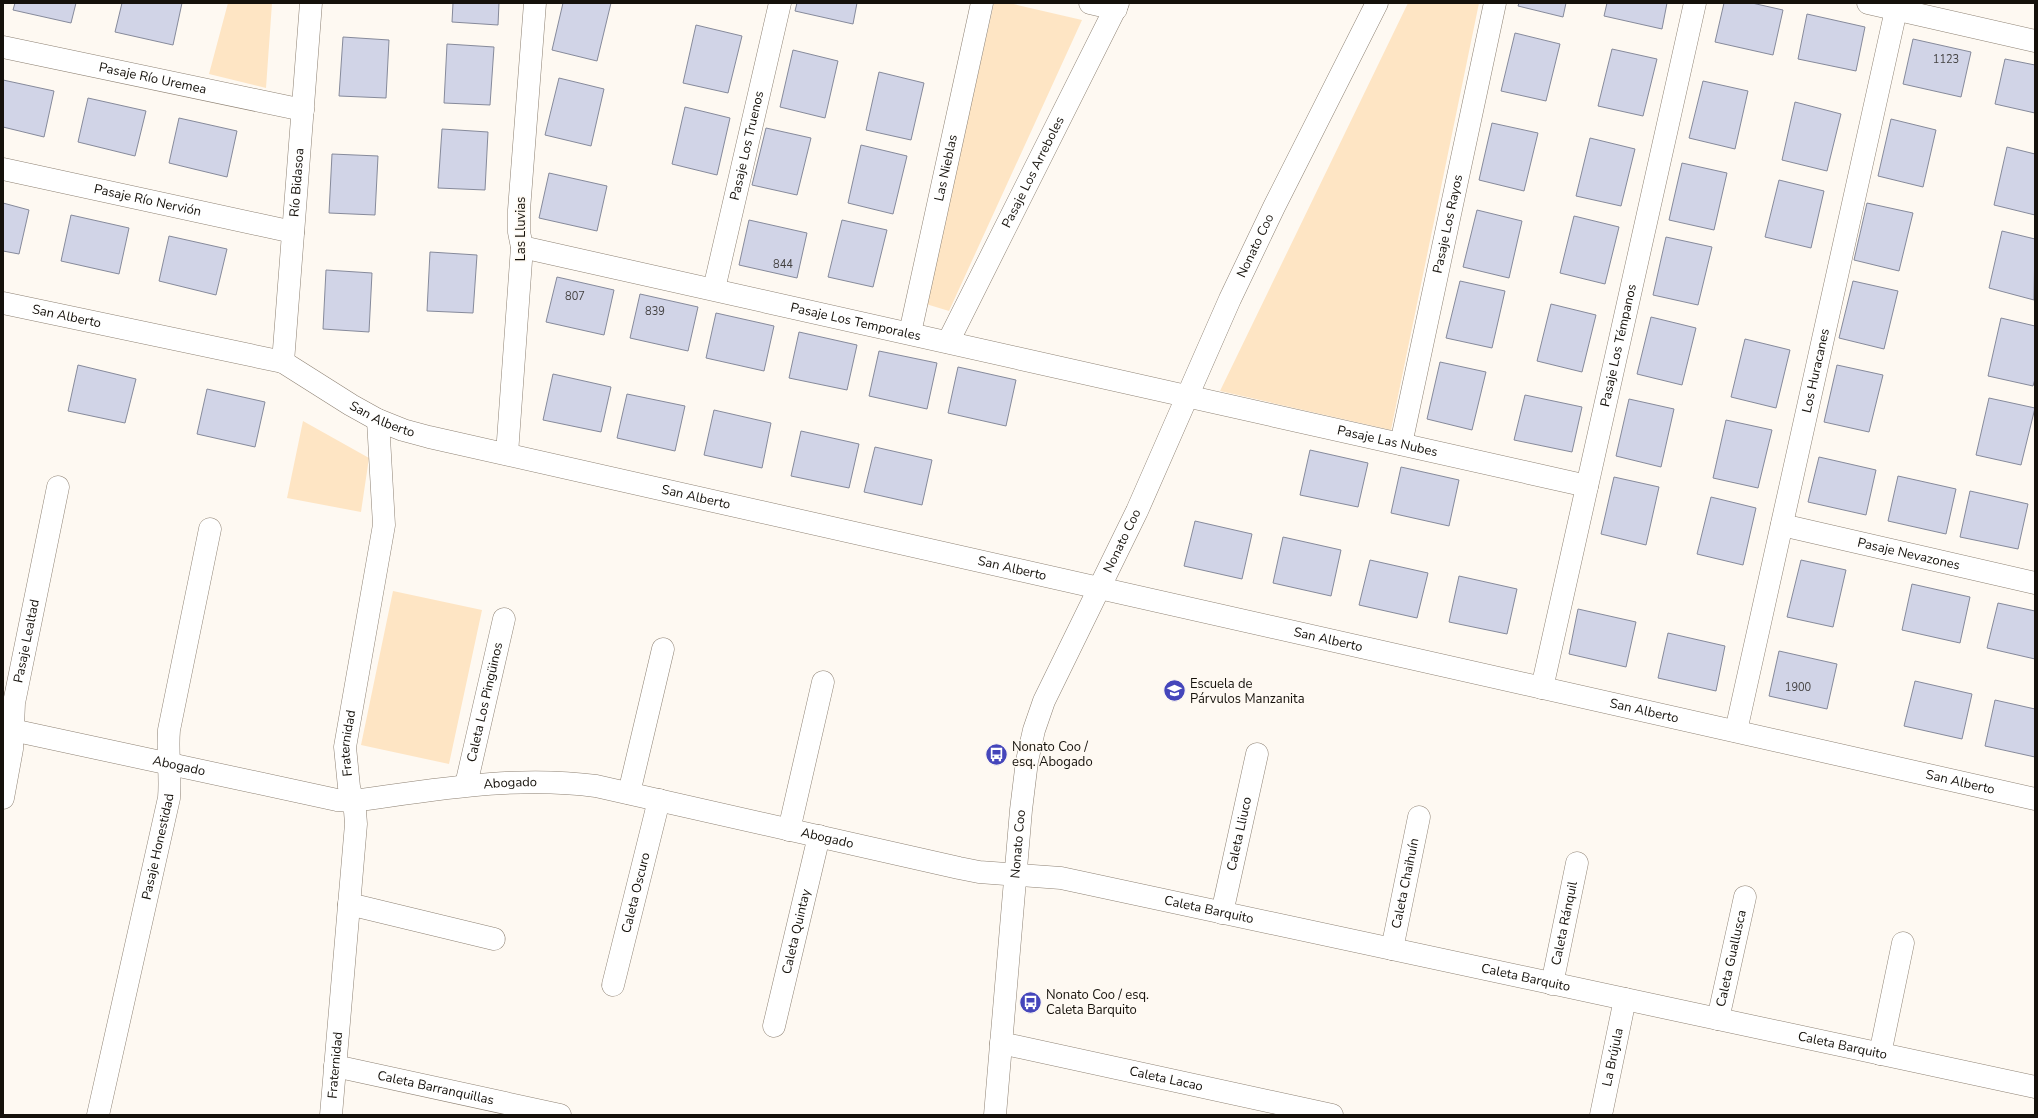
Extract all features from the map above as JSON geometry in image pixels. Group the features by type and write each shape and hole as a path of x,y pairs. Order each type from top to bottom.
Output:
{"street":[{"name":"Río Bidasoa","path":"283,362 311,3"},
{"name":"Las Lluvias","path":"507,454 522,247 519,232 519,210 535,3"},
{"name":"Pasaje Los Truenos","path":"714,289 780,3"},
{"name":"Las Nieblas","path":"910,333 982,3"},
{"path":"1090,3 1117,6"},
{"name":"Nonato Coo","path":"995,1115 1015,875 1027,761 1034,730 1056,675 1101,588 1230,300 1274,207 1377,3"},
{"name":"Pasaje Los Rayos","path":"1401,444 1495,3"},
{"name":"Pasaje Los Témpanos","path":"1542,688 1695,3"},
{"path":"1868,3 2035,41"},
{"name":"Pasaje Los Arreboles","path":"948,342 1117,6"},
{"name":"Los Huracanes","path":"1736,731 1896,10"},
{"name":"Pasaje Río Uremea","path":"3,47 303,110"},
{"name":"Pasaje Río Nervión","path":"3,169 293,232"},
{"name":"Pasaje Los Temporales","path":"522,247 1188,396"},
{"name":"San Alberto","path":"3,303 283,362 351,405 378,420 403,430 2035,799"},
{"name":"Pasaje Las Nubes","path":"1188,396 1587,486"},
{"name":"Fraternidad","path":"331,1115 356,824 347,773 345,747 384,526 378,420"},
{"name":"Pasaje Lealtad","path":"3,798 9,769 7,729 14,703 58,487"},
{"name":"Pasaje Nevazones","path":"1782,525 2035,583"},
{"name":"Pasaje Honestidad","path":"98,1115 169,798 171,781 168,748 169,730 210,529"},
{"name":"Caleta Los Pingüinos","path":"466,786 504,618"},
{"path":"629,793 663,649"},
{"path":"789,830 824,682"},
{"name":"Abogado","path":"7,729 320,798 353,801 508,782 564,782 629,793 972,871 1015,875"},
{"name":"Caleta Lliuco","path":"1222,913 1257,754"},
{"name":"Caleta Oscuro","path":"613,985 659,800"},
{"name":"Caleta Chaihuín","path":"1392,949 1419,817"},
{"name":"Caleta Quintay","path":"774,1026 819,836"},
{"name":"Caleta Ránquil","path":"1552,984 1577,863"},
{"name":"Caleta Barquito","path":"1015,875 1061,878 2035,1087"},
{"name":"Caleta Guallusca","path":"1718,1019 1745,897"},
{"path":"349,904 494,939"},
{"path":"1880,1054 1903,943"},
{"name":"La Brújula","path":"1601,1115 1625,999"},
{"name":"Caleta Lacao","path":"1001,1044 1332,1115"},
{"name":"Caleta Barranquillas","path":"335,1066 560,1115"}],"shaded area":[{"path":"228,3 272,3 266,88 209,74"},
{"path":"994,3 1009,3 1082,20 949,311 926,304"},
{"path":"1408,3 1479,3 1391,430 1220,391"},
{"path":"303,421 369,458 361,512 287,498"},
{"path":"393,591 482,610 449,764 361,745"}],"building":[{"path":"15,3 76,3 71,23 13,10"},
{"path":"122,3 182,3 173,45 115,32"},
{"path":"453,3 499,3 498,25 452,22"},
{"path":"563,3 611,3 597,61 552,50"},
{"path":"797,3 857,3 853,24 795,11"},
{"path":"1519,3 1566,3 1563,17 1518,6"},
{"path":"1607,3 1667,3 1662,29 1604,16"},
{"path":"1724,3 1752,3 1783,10 1773,55 1715,42"},
{"path":"1807,14 1865,27 1856,71 1798,59"},
{"path":"696,25 742,36 728,93 683,83"},
{"path":"1515,33 1560,44 1546,101 1501,91"},
{"path":"343,37 389,40 386,98 339,96"},
{"path":"1913,39 1971,52 1961,97 1903,84"},
{"path":"447,44 494,47 490,105 444,103"},
{"path":"1612,49 1657,59 1643,116 1598,106"},
{"path":"793,50 838,61 825,118 780,107"},
{"path":"2005,59 2035,65 2035,113 1995,104"},
{"path":"879,72 924,83 911,140 866,130"},
{"path":"559,78 604,89 591,146 545,135"},
{"path":"3,80 54,91 44,137 3,127"},
{"path":"1703,81 1748,91 1735,149 1689,138"},
{"path":"88,98 146,111 135,156 78,142"},
{"path":"1795,102 1841,114 1827,171 1782,160"},
{"path":"685,107 730,118 717,175 672,164"},
{"path":"179,118 237,131 227,177 169,163"},
{"path":"1891,119 1936,130 1923,187 1878,176"},
{"path":"1492,123 1538,133 1524,191 1479,180"},
{"path":"766,128 811,138 797,195 752,185"},
{"path":"442,129 488,132 485,190 438,188"},
{"path":"1590,138 1635,149 1621,206 1576,196"},
{"path":"861,145 907,156 893,214 848,203"},
{"path":"2007,147 2035,154 2035,215 1994,205"},
{"path":"332,154 378,156 375,215 329,213"},
{"path":"1682,163 1727,173 1714,230 1669,220"},
{"path":"549,173 607,186 597,231 539,218"},
{"path":"1779,180 1824,191 1811,248 1765,237"},
{"path":"3,203 29,210 19,254 3,251"},
{"path":"1867,203 1913,213 1899,271 1854,260"},
{"path":"1477,210 1522,221 1509,278 1463,267"},
{"path":"71,215 129,228 119,274 61,261"},
{"path":"1574,216 1619,227 1605,284 1560,273"},
{"path":"749,220 807,233 797,278 739,265"},
{"path":"842,220 887,230 873,287 828,277"},
{"path":"2002,231 2035,239 2034,300 1989,288"},
{"path":"169,236 227,249 216,295 159,281"},
{"path":"1666,237 1712,247 1698,305 1653,295"},
{"path":"430,252 477,255 473,313 427,311"},
{"path":"326,270 372,273 369,332 323,329"},
{"path":"557,277 614,290 604,335 546,322"},
{"path":"1460,281 1505,291 1492,348 1446,338"},
{"path":"1853,281 1898,291 1884,349 1839,338"},
{"path":"640,294 698,307 688,351 630,338"},
{"path":"1551,304 1596,315 1582,372 1537,361"},
{"path":"716,313 774,326 764,371 706,358"},
{"path":"1651,317 1696,328 1682,385 1637,374"},
{"path":"2001,318 2035,326 2035,379 2033,386 1988,376"},
{"path":"799,332 857,345 847,390 789,378"},
{"path":"1745,339 1790,350 1776,408 1731,397"},
{"path":"879,351 937,363 927,409 869,396"},
{"path":"1440,362 1486,372 1472,430 1427,419"},
{"path":"78,365 136,379 125,423 68,411"},
{"path":"1837,365 1883,375 1869,432 1824,422"},
{"path":"958,367 1016,380 1006,426 948,413"},
{"path":"553,374 611,387 601,432 543,420"},
{"path":"207,389 265,402 255,447 197,434"},
{"path":"627,394 685,406 675,451 617,438"},
{"path":"1525,395 1582,407 1572,452 1514,440"},
{"path":"1989,398 2035,408 2021,465 1976,455"},
{"path":"1629,399 1674,409 1661,467 1616,456"},
{"path":"714,410 771,423 762,468 704,455"},
{"path":"1726,420 1772,430 1758,488 1713,478"},
{"path":"801,431 859,444 849,488 791,476"},
{"path":"875,447 932,460 922,505 864,492"},
{"path":"1310,450 1368,463 1358,507 1300,495"},
{"path":"1819,457 1876,470 1866,515 1808,502"},
{"path":"1401,467 1459,480 1449,526 1391,513"},
{"path":"1898,476 1956,489 1946,534 1888,521"},
{"path":"1614,477 1659,487 1646,545 1601,534"},
{"path":"1970,491 2028,504 2018,549 1960,537"},
{"path":"1711,497 1756,508 1743,565 1697,554"},
{"path":"1195,521 1252,534 1242,579 1184,566"},
{"path":"1283,537 1341,550 1331,596 1273,583"},
{"path":"1370,560 1428,573 1417,618 1359,605"},
{"path":"1801,560 1846,570 1833,627 1787,617"},
{"path":"1459,576 1517,589 1507,634 1449,622"},
{"path":"1912,584 1970,597 1960,643 1902,630"},
{"path":"1998,603 2035,611 2035,659 1987,648"},
{"path":"1578,609 1636,622 1626,667 1569,654"},
{"path":"1668,633 1725,646 1716,691 1658,678"},
{"path":"1779,651 1837,664 1827,709 1769,696"},
{"path":"1915,681 1972,694 1962,739 1904,726"},
{"path":"1995,700 2035,709 2035,757 1985,746"}],"place":[{"name":"Escuela de Párvulos Manzanita","path":"1175,691"},
{"name":"Nonato Coo / esq. Abogado","path":"997,754"},
{"name":"Nonato Coo / esq. Caleta Barquito","path":"1031,1002"}]}
